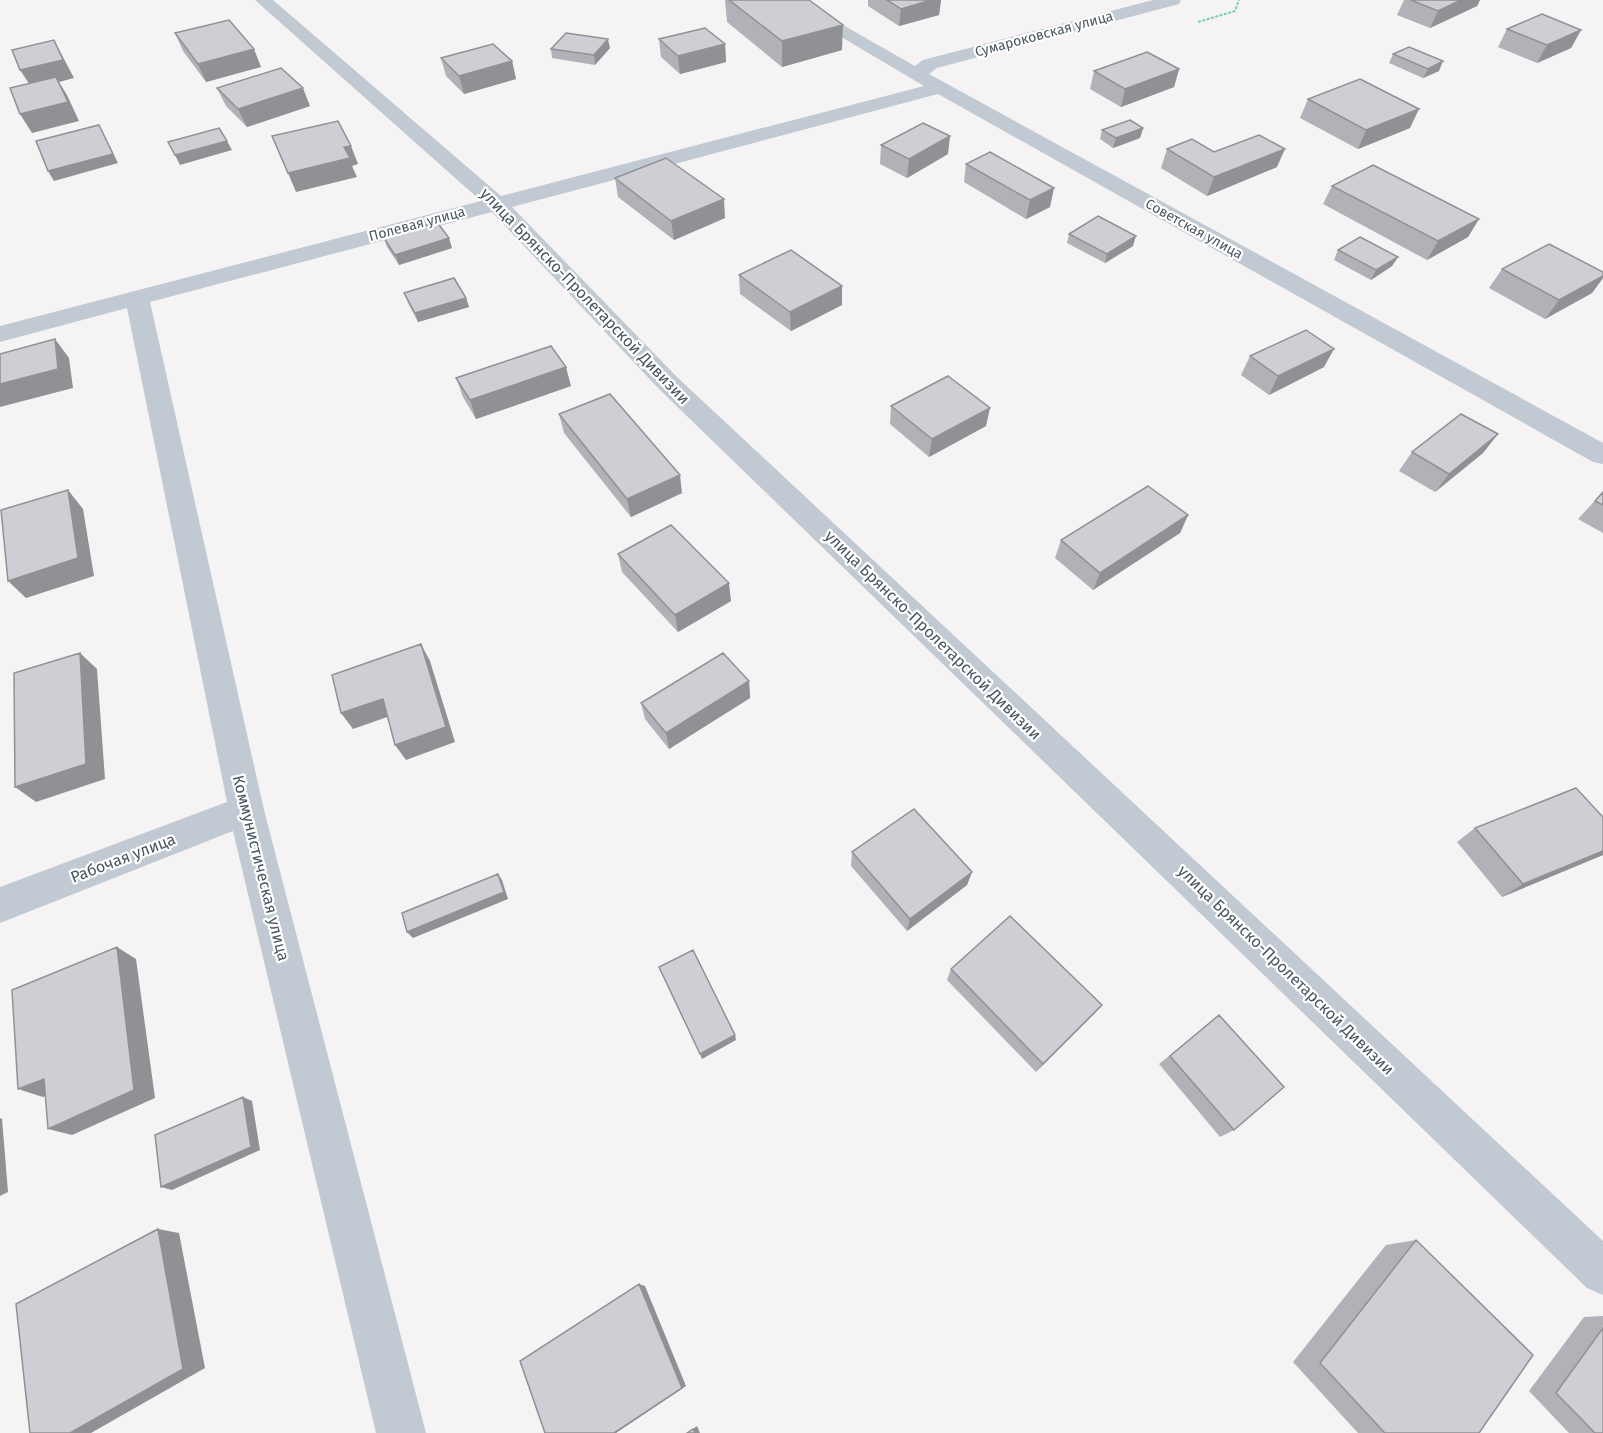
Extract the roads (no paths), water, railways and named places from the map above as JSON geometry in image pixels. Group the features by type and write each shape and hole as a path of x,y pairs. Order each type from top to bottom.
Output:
{"street":[{"name":"улица Брянско-Пролетарской Дивизии","path":"263,0 496,203 668,383 1603,1272"},
{"name":"Советская улица","path":"787,0 940,88 1603,455"},
{"name":"Сумароковская улица","path":"917,74 930,64 1173,0"},
{"name":"Полевая улица","path":"0,334 940,88"},
{"name":"Коммунистическая улица","path":"137,299 246,810 401,1433"},
{"name":"Рабочая улица","path":"0,905 246,810"}]}
